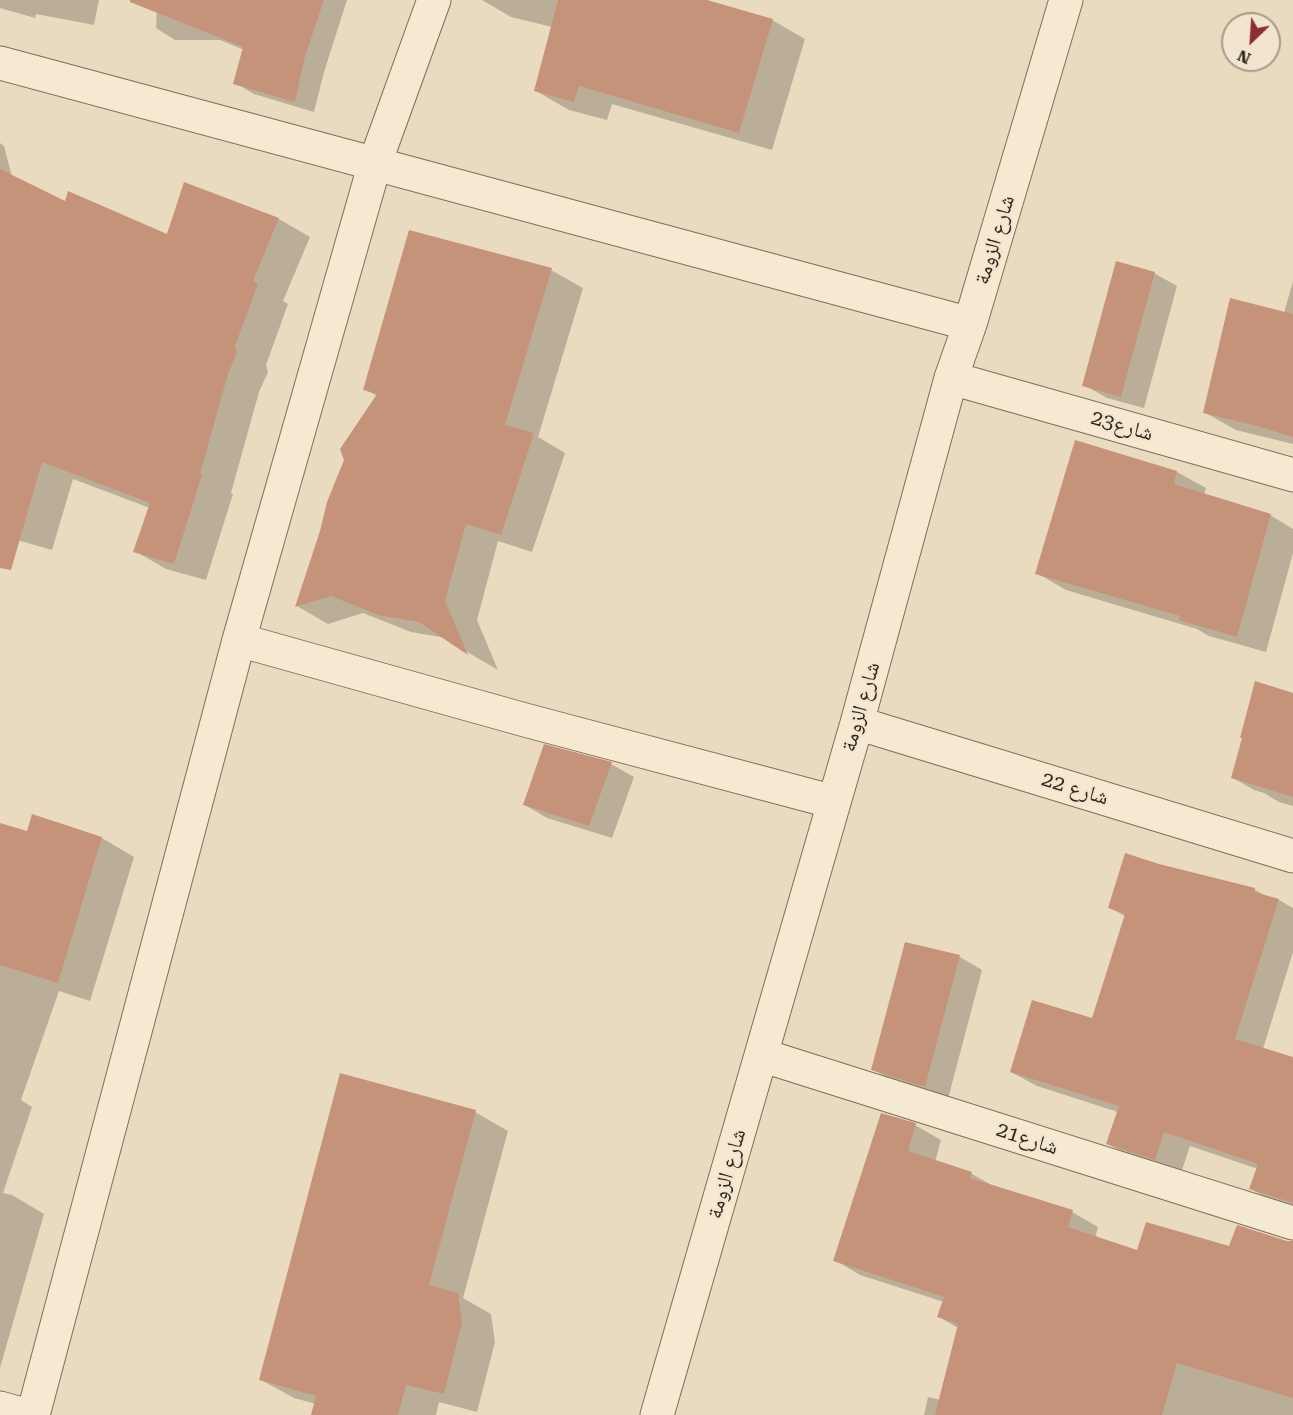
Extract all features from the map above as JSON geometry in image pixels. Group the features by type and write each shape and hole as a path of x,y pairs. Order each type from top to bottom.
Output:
{"street":[{"path":"33,1415 239,640 375,163 434,0"},
{"name":"شارع الزومة","path":"657,1415 857,723 951,378 970,324 1066,0"},
{"path":"0,63 970,324"},
{"name":"شارع23","path":"951,378 1293,475"},
{"path":"239,640 525,720 834,802"},
{"name":"شارع 22","path":"857,723 1293,856"},
{"name":"شارع21","path":"761,1055 1293,1223"},
{"path":"0,1408 25,1415"}],"building":[{"path":"130,0 324,0 304,60 295,102 233,84 243,47 130,2"},
{"path":"558,0 707,0 773,19 739,133 579,86 574,102 534,91"},
{"path":"0,169 65,201 68,191 167,234 184,182 279,218 253,281 258,284 235,346 237,353 228,374 200,474 202,475 174,564 133,552 150,503 42,462 11,570 0,568"},
{"path":"409,230 552,268 505,425 534,433 501,535 466,524 445,601 468,655 419,622 378,615 331,596 295,607 327,502 344,460 340,449 377,394 363,390"},
{"path":"1116,261 1155,272 1121,397 1082,386"},
{"path":"1230,298 1293,314 1293,437 1203,413"},
{"path":"1075,440 1177,471 1174,484 1271,514 1237,637 1179,620 1180,616 1035,574"},
{"path":"1255,681 1293,693 1293,797 1231,778"},
{"path":"544,744 612,762 589,826 523,805"},
{"path":"32,814 102,837 58,983 0,965 0,823 27,831"},
{"path":"1125,853 1255,888 1254,892 1279,899 1235,1039 1293,1057 1293,1203 1249,1189 1258,1164 1164,1132 1155,1160 1106,1144 1119,1106 1010,1072 1032,1000 1092,1018 1125,914 1108,908"},
{"path":"905,942 960,955 925,1087 871,1070"},
{"path":"340,1073 476,1110 429,1285 458,1293 462,1323 444,1394 406,1385 398,1415 311,1415 316,1396 259,1380"},
{"path":"881,1113 916,1123 908,1151 972,1172 970,1178 1073,1210 1068,1227 1137,1250 1146,1222 1229,1246 1237,1225 1293,1241 1293,1398 1177,1363 1162,1415 935,1415 958,1324 937,1317 944,1297 833,1261"}]}
